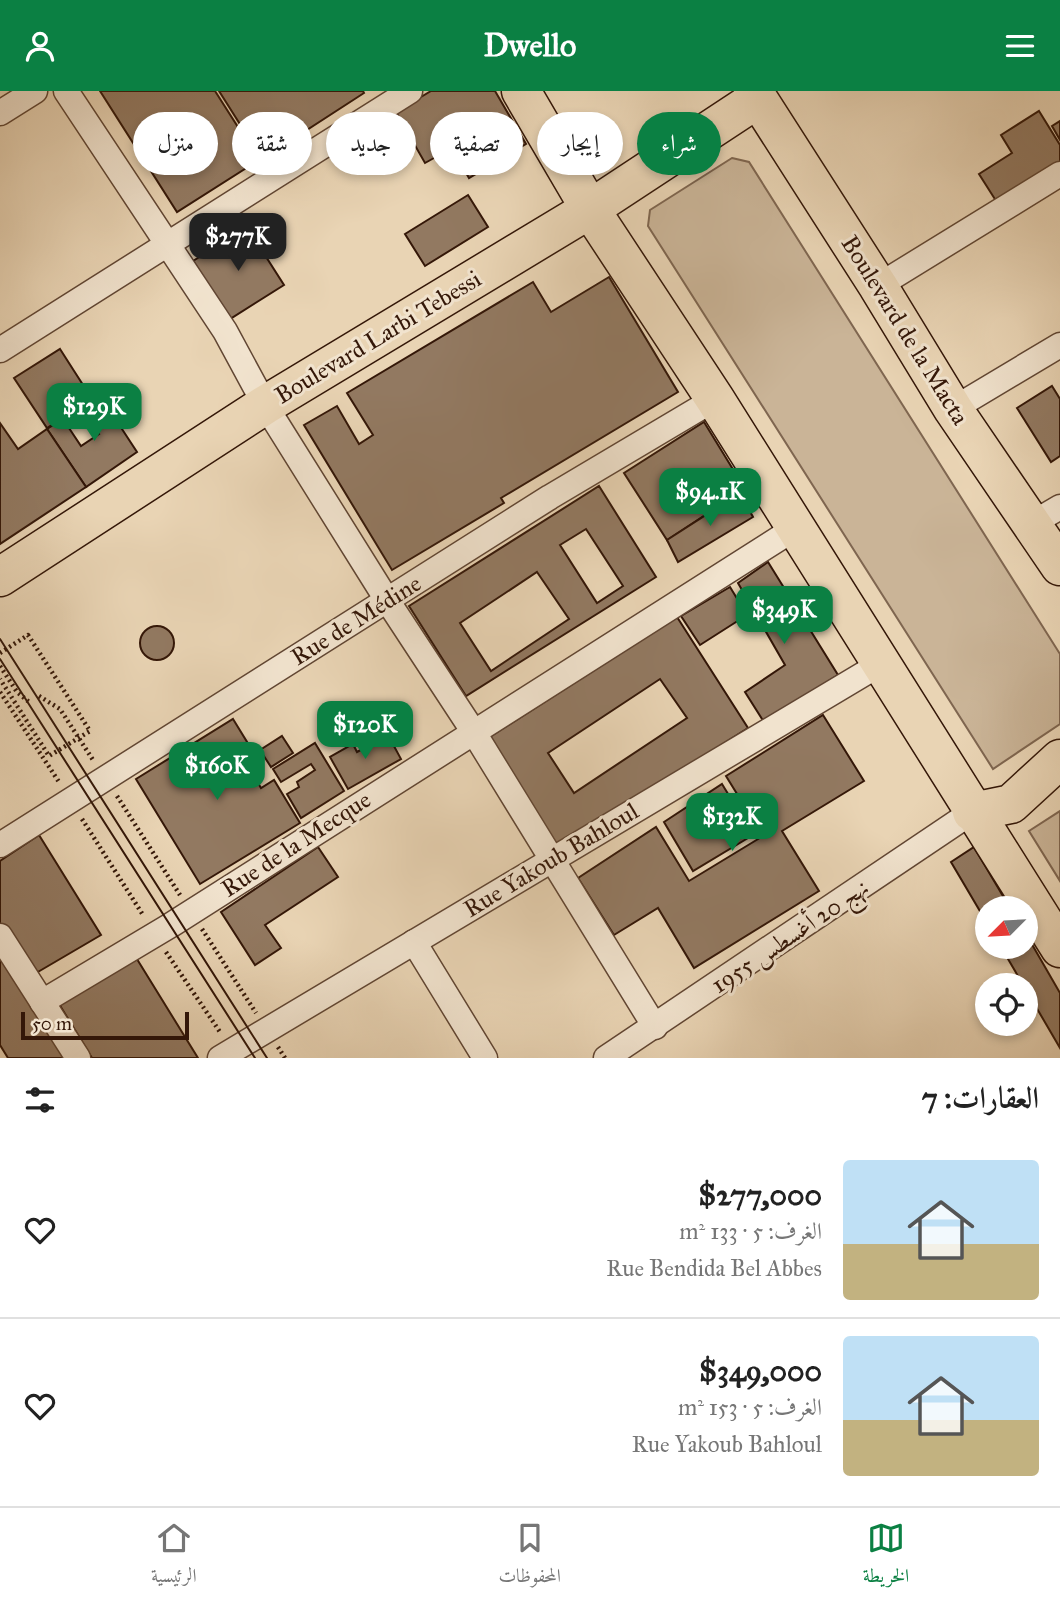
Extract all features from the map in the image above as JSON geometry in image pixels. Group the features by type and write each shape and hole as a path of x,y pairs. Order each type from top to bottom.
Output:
{"main road":[{"path":"521,91 590,209 883,663 972,812 1060,948"},
{"name":"Boulevard Larbi Tebessi","path":"0,577 265,405 590,209 755,95"},
{"name":"Boulevard de la Macta","path":"755,95 878,286 953,409 1046,515 1060,566"},
{"path":"972,812 1011,804 1060,759"}],"street":[{"path":"0,113 35,91"},
{"path":"66,91 170,243 252,376 265,405 473,731 655,1027"},
{"path":"0,350 411,91"},
{"path":"878,286 1060,174"},
{"path":"953,409 1060,345"},
{"name":"Rue de Médine","path":"0,845 387,600 715,399"},
{"name":"Rue de la Mecque","path":"42,1002 191,911 796,527"},
{"name":"Rue Yakoub Bahloul","path":"226,1054 883,663"},
{"name":"نهج 20 أغسطس 1955","path":"606,1058 972,812"},
{"path":"0,936 78,1058"},
{"path":"414,942 485,1058"}],"path":[{"path":"0,653 28,635 90,731 49,756 0,679"},
{"path":"0,666 17,692 29,702"},
{"path":"0,692 71,801 226,1054"},
{"path":"39,696 60,709 285,1058"}],"shaded area":[{"path":"732,158 749,162 1060,654 1060,724 993,769 648,226 650,210 705,175 721,175 721,165"},
{"path":"1060,811 1060,881 1029,831"}],"building":[{"path":"100,91 215,91 232,118 232,175 235,175 177,212 153,175 218,175 218,112 133,112 133,143"},
{"path":"219,91 364,93 335,112 326,112 326,118 312,127 312,112 232,112"},
{"path":"431,91 495,91 507,112 430,112 430,160 425,163 416,147 416,112 396,112"},
{"path":"1039,111 1060,145 1060,166 998,204 979,174 1012,153 1001,135"},
{"path":"1060,121 1060,140 1052,126"},
{"path":"468,195 488,227 425,266 405,234"},
{"path":"247,227 284,285 230,319 193,261"},
{"path":"609,277 678,392 501,498 504,503 392,570 304,425 337,406 359,444 373,435 347,393 533,282 551,312"},
{"path":"60,349 92,399 47,428 14,378"},
{"path":"1052,386 1060,399 1060,456 1051,462 1017,408"},
{"path":"99,394 137,452 86,487 47,429 63,419 81,446 99,434 80,407"},
{"path":"704,422 745,489 667,540 624,473"},
{"path":"0,423 18,449 47,429 86,487 0,544"},
{"path":"599,486 656,577 466,696 409,606","holes":["586,529 623,586 597,603 560,545","537,572 569,619 491,671 460,623"]},
{"path":"740,493 753,517 678,562 667,540"},
{"path":"768,562 838,675 764,722 745,692 785,665 738,583"},
{"path":"730,587 747,615 700,645 681,616"},
{"path":"677,617 748,728 559,849 488,738","holes":["660,679 687,718 574,793 548,753"]},
{"path":"157,626 169,631 174,643 169,655 157,660 145,655 140,643 145,631"},
{"path":"823,715 864,781 782,831 819,891 694,968 658,908 614,935 578,878 656,827 689,881 763,836 726,776"},
{"path":"233,719 260,763 250,769 261,788 274,780 300,823 200,884 136,779"},
{"path":"388,735 401,759 348,789 330,757 353,744 357,752"},
{"path":"282,736 293,753 271,767 260,750"},
{"path":"315,743 344,791 301,818 287,794 299,787 297,782 315,770 311,764 281,782 273,769"},
{"path":"722,784 753,835 693,871 664,822"},
{"path":"39,835 101,935 31,976 0,928 0,861"},
{"path":"318,847 338,877 265,925 281,948 255,965 221,912"},
{"path":"974,847 1003,896 975,896 975,903 951,862"},
{"path":"132,951 198,1058 92,1058 56,999"},
{"path":"1038,955 1060,993 1060,1048 1038,1010 1038,973 1016,973 1008,959 1038,959"},
{"path":"0,956 67,1058 8,1058 0,1045"}],"tram line":[{"path":"0,639 267,1058"},
{"path":"0,659 255,1058"}]}
